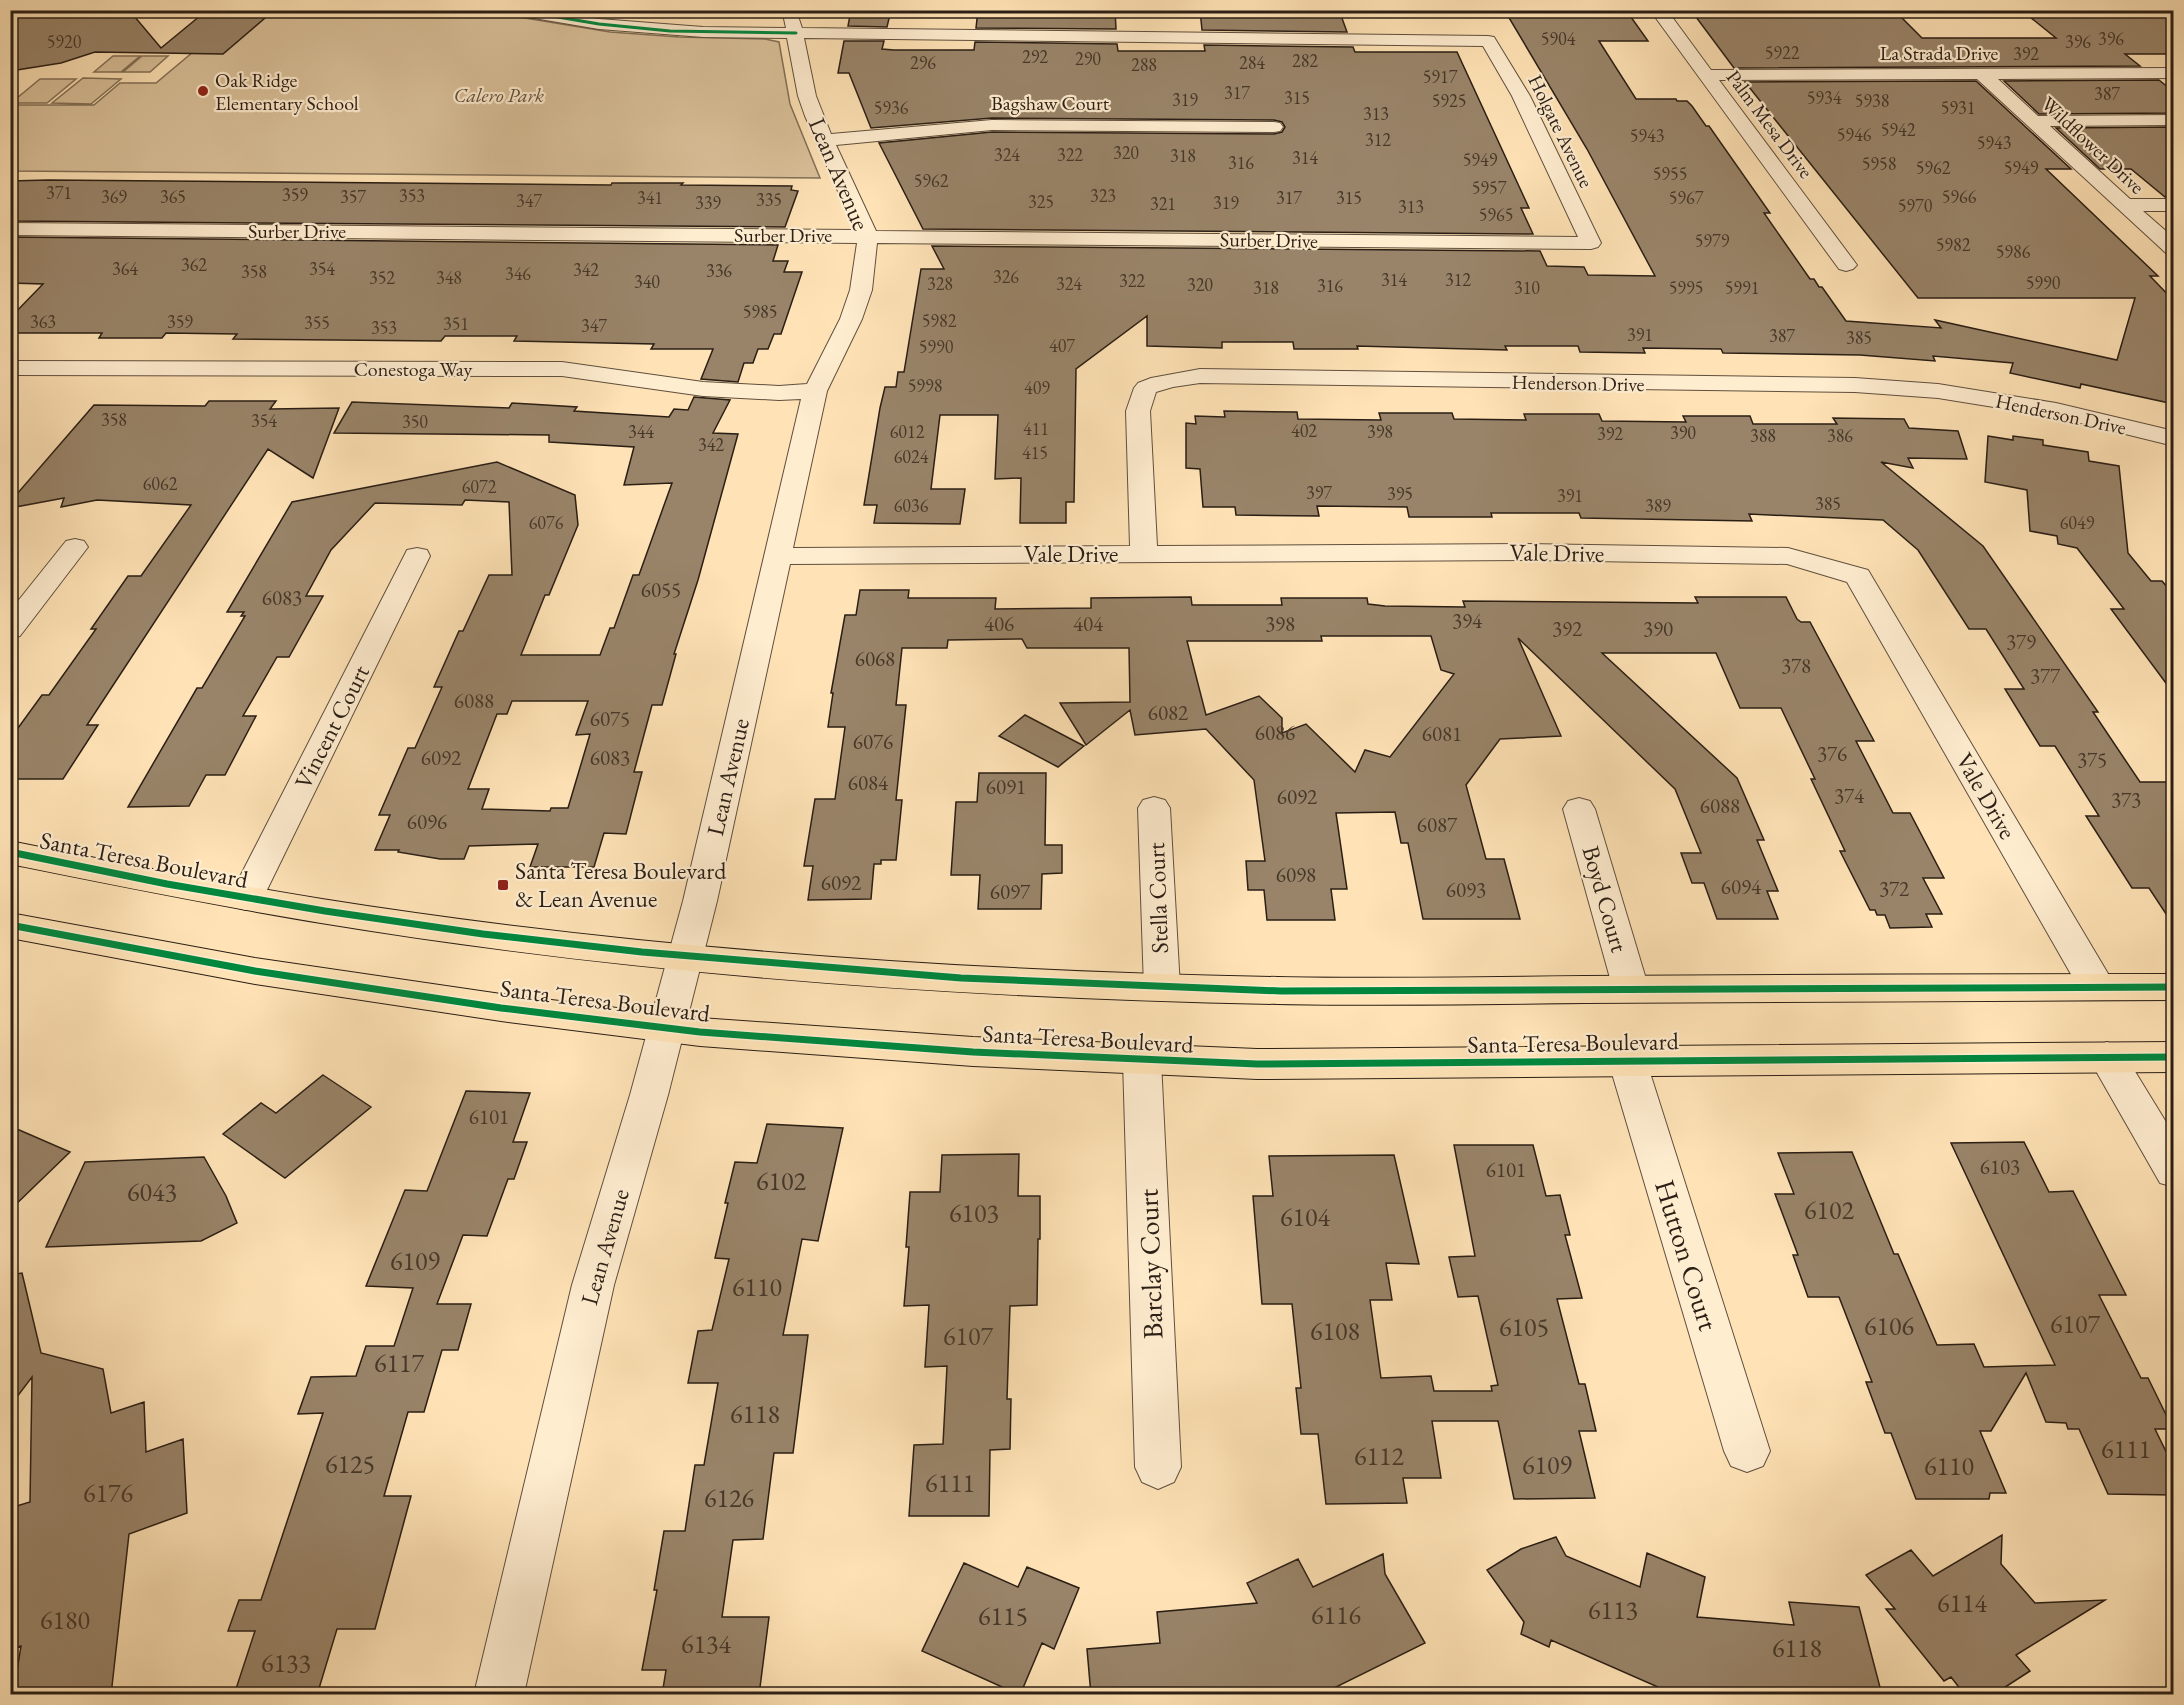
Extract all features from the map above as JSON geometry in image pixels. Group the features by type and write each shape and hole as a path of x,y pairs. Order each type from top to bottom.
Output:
{"main road":[{"name":"Santa Teresa Boulevard","path":"10,852 145,881 495,935 686,957 883,974 1162,988 1281,991 2174,987"},
{"name":"Santa Teresa Boulevard","path":"10,925 272,974 665,1028 903,1048 1142,1061 1257,1064 2174,1057"}],"street":[{"path":"516,10 599,24 670,31 793,22 936,27 1160,27 1385,38 1379,20"},
{"name":"Palm Mesa Drive","path":"1658,10 1846,265"},
{"name":"Lean Avenue","path":"499,1695 593,1285 649,1095 665,1028 686,957 815,391 851,319 861,290 868,236 813,116 793,22"},
{"name":"Holgate Avenue","path":"1385,38 1488,42 1521,96 1591,243"},
{"name":"La Strada Drive","path":"1705,75 2174,73"},
{"name":"Wildflower Drive","path":"1982,74 2174,250"},
{"path":"2033,120 2174,120"},
{"name":"Bagshaw Court","path":"826,141 952,127 992,125 1274,127"},
{"path":"2124,205 2174,205"},
{"name":"Surber Drive","path":"10,229 1591,243"},
{"name":"Conestoga Way","path":"10,368 562,369 703,390 778,393 815,391"},
{"name":"Henderson Drive","path":"1144,554 1138,411 1146,388 1161,381 1178,378 1200,376 1855,385 1938,391 2056,410 2174,439"},
{"path":"10,630 75,547"},
{"name":"Vale Drive","path":"777,556 1526,552 1788,556 1858,576 2097,987"},
{"name":"Vincent Court","path":"246,898 417,556"},
{"name":"Stella Court","path":"1155,808 1162,988"},
{"name":"Boyd Court","path":"1579,809 1631,989"},
{"path":"2107,1057 2174,1171"},
{"name":"Hutton Court","path":"1627,1060 1747,1451"},
{"name":"Barclay Court","path":"1142,1061 1158,1467"}],"green space":[{"name":"Calero Park","path":"476,10 610,32 679,37 765,39 779,42 790,104 820,178 11,171 11,105 94,105 120,83 156,83 242,11"},
{"path":"113,56 140,56 121,72 94,72"},
{"path":"142,56 168,56 150,72 123,72"},
{"path":"83,78 121,79 91,104 52,103"},
{"path":"40,79 76,79 47,103 11,103"}],"building":[{"path":"10,10 129,10 161,48 206,11 272,12 223,54 95,52 61,63 10,71"},
{"path":"851,10 891,10 887,27 848,26"},
{"path":"978,10 1115,10 1116,29 976,28"},
{"path":"1200,10 1233,10 1235,16 1307,16 1305,10 1339,10 1347,32 1202,30"},
{"path":"1626,10 1648,41 1599,41 1636,99 1676,99 1687,101 1692,106 1706,126 1709,126 1770,213 1764,213 1810,279 1814,279 1819,287 1822,287 1846,321 1941,328 1935,320 2117,360 2135,298 1918,298 1745,82 1976,81 2071,169 2046,169 2158,276 2150,276 2174,301 2174,404 2081,384 2080,388 2010,373 2013,363 1933,356 1935,361 1860,355 1723,353 1721,349 1643,348 1645,353 1580,352 1578,346 1505,346 1507,350 1357,346 1358,349 1294,349 1293,342 1222,342 1222,348 1147,346 1147,316 1076,369 1074,502 1066,502 1066,523 1020,523 1021,478 995,479 998,415 940,415 931,489 965,489 960,524 874,523 877,505 864,505 880,408 885,387 896,387 898,372 904,372 921,269 944,269 932,246 1540,251 1547,266 1584,267 1588,275 1655,276 1587,149 1505,11"},
{"path":"1838,10 1894,10 1922,38 2056,38 2025,13 2030,13 2028,12 2174,12 2174,54 2125,54 2140,66 1734,68 1696,17 1844,17"},
{"path":"844,41 884,41 882,49 894,50 974,50 975,42 1117,44 1118,51 1205,51 1204,45 1353,47 1355,52 1457,52 1529,208 1521,208 1533,234 923,229 879,143 992,132 1274,134 1282,132 1285,127 1282,122 1274,120 992,118 871,128 849,73 838,73"},
{"path":"2159,80 2174,92 2174,113 2039,114 2004,81"},
{"path":"2174,127 2174,197 2165,197 2131,169 2100,169 2056,128"},
{"path":"10,181 611,185 612,183 683,183 681,185 792,186 791,190 798,191 785,227 10,221"},
{"path":"10,237 778,245 773,261 788,261 784,272 802,272 781,334 774,334 768,349 758,349 753,363 744,363 738,382 701,379 713,349 651,349 654,344 514,341 517,336 445,336 441,341 233,339 237,334 166,333 162,338 99,338 102,333 10,333 10,318 43,284 10,283"},
{"path":"694,397 730,400 713,433 738,434 698,580 674,654 676,654 662,705 652,705 634,772 642,772 626,834 604,833 594,867 530,867 538,844 469,846 464,859 440,859 398,852 399,850 375,850 390,815 379,815 408,748 415,748 442,687 434,687 459,631 463,631 489,575 512,575 509,502 465,500 462,505 375,503 331,550 306,596 323,596 289,657 277,657 243,716 256,716 225,775 206,775 189,806 128,807 197,688 202,688 245,616 241,616 244,612 227,612 292,502 497,462 575,495 578,525 549,595 545,595 521,655 600,655 610,628 614,628 633,575 639,575 672,483 624,485 634,447 549,442 549,435 334,433 352,402 509,408 512,403 577,407 574,411 669,417 674,409 688,410","holes":["512,701 588,701 576,735 590,734 568,808 551,808 550,811 482,809 489,789 468,789 497,714 507,714"]},
{"path":"209,401 276,401 270,409 339,408 313,478 268,449 87,725 98,725 63,779 10,779 10,739 42,695 49,695 96,629 91,629 128,576 141,576 191,505 97,500 61,507 64,498 10,508 10,502 94,405 205,406"},
{"path":"1224,411 1297,412 1298,419 1381,420 1379,413 1452,413 1454,419 1526,420 1524,414 1599,414 1602,421 1686,422 1683,416 1750,416 1753,424 1837,424 1833,418 1904,419 1909,428 1958,431 1967,459 1908,458 1913,468 1881,462 1983,546 2098,712 2093,712 2140,782 2174,782 2174,926 2149,888 2132,888 2086,816 2099,816 2055,746 2040,746 2005,689 2024,689 1986,629 1969,629 1918,550 1883,520 1749,514 1752,521 1581,518 1579,513 1491,513 1492,517 1409,517 1407,507 1317,506 1319,516 1236,515 1235,507 1203,507 1200,469 1186,468 1186,423 1196,424 1195,416 1225,417"},
{"path":"1988,436 2013,440 2013,436 2043,440 2043,445 2088,452 2089,461 2119,466 2128,553 2151,581 2162,581 2174,595 2174,694 2111,609 2124,609 2077,548 2058,544 2057,536 2030,531 2027,490 1985,482"},
{"path":"860,590 909,590 908,598 996,598 995,609 1091,608 1091,598 1191,597 1192,605 1282,605 1281,598 1367,598 1368,604 1385,606 1465,607 1463,601 1698,603 1695,597 1786,597 1797,619 1801,622 1810,622 1874,741 1856,741 1893,813 1910,813 1944,878 1923,878 1942,914 1926,914 1932,927 1890,928 1885,915 1877,915 1875,910 1870,910 1840,851 1845,851 1811,779 1815,779 1781,708 1740,708 1716,653 1602,653 1737,778 1764,840 1757,840 1778,891 1767,891 1778,919 1717,919 1704,883 1692,883 1681,853 1701,853 1675,789 1518,638 1561,736 1500,739 1466,785 1486,859 1504,859 1520,919 1423,919 1408,843 1401,843 1395,812 1336,813 1347,889 1331,889 1335,920 1267,920 1264,890 1248,890 1246,861 1265,861 1254,780 1206,729 1135,735 1130,710 1086,745 1060,703 1130,702 1129,648 1027,648 1022,639 948,640 947,648 902,648 896,705 906,705 896,800 902,800 896,860 881,860 881,864 874,864 871,899 808,900 813,866 804,866 815,799 835,799 845,727 828,727 833,693 831,693 845,615 856,615","holes":["1321,636 1431,636 1441,670 1454,674 1390,757 1365,750 1355,772 1306,724 1282,733 1282,718 1259,696 1206,715 1187,641 1322,641"]},
{"path":"1025,715 1084,746 1058,767 999,736"},
{"path":"979,773 1046,773 1045,845 1062,845 1062,873 1042,874 1041,909 978,909 980,875 951,875 956,802 977,802"},
{"path":"323,1075 371,1107 285,1178 223,1134 261,1103 276,1113"},
{"path":"466,1091 530,1093 513,1142 527,1142 514,1179 508,1179 487,1236 463,1235 437,1304 471,1304 458,1350 442,1350 424,1412 408,1412 384,1496 411,1496 375,1629 337,1629 317,1695 234,1695 255,1631 228,1631 239,1600 261,1600 323,1413 298,1414 311,1377 356,1376 366,1346 394,1346 413,1288 366,1286 405,1190 427,1191"},
{"path":"767,1124 843,1128 818,1241 802,1239 783,1335 808,1335 793,1453 774,1453 763,1539 733,1540 722,1617 769,1617 759,1695 662,1695 666,1670 642,1670 657,1590 654,1590 664,1531 685,1531 695,1465 704,1465 718,1383 688,1383 698,1331 712,1330 729,1259 715,1258 735,1162 757,1163"},
{"path":"10,1126 70,1152 10,1210"},
{"path":"2024,1142 2049,1192 2073,1191 2126,1295 2099,1295 2141,1378 2148,1378 2173,1429 2155,1429 2174,1468 2174,1495 2108,1494 2079,1429 2068,1429 2066,1423 2046,1422 2026,1373 1991,1431 1980,1431 2006,1493 1990,1493 1989,1499 1916,1499 1891,1433 1885,1433 1866,1382 1872,1382 1839,1297 1808,1297 1793,1255 1798,1255 1775,1194 1794,1194 1778,1153 1852,1152 1894,1254 1898,1254 1937,1345 1974,1344 1984,1367 2055,1365 1951,1143"},
{"path":"1454,1145 1533,1145 1546,1196 1560,1195 1570,1235 1565,1235 1582,1298 1557,1299 1579,1384 1585,1384 1596,1431 1579,1431 1595,1498 1514,1499 1498,1421 1432,1421 1441,1478 1403,1478 1407,1503 1326,1504 1318,1434 1301,1434 1296,1388 1301,1388 1292,1304 1262,1304 1253,1196 1273,1196 1269,1156 1394,1155 1419,1264 1386,1263 1392,1300 1370,1300 1381,1378 1431,1376 1434,1391 1492,1391 1491,1386 1498,1385 1478,1296 1458,1297 1449,1257 1475,1256"},
{"path":"1019,1154 1018,1196 1040,1196 1040,1239 1038,1239 1037,1305 1010,1306 1007,1399 1011,1399 1010,1449 990,1450 989,1516 909,1516 914,1445 943,1444 947,1366 925,1367 929,1305 904,1306 909,1247 906,1247 910,1192 940,1192 942,1155"},
{"path":"204,1157 226,1196 237,1223 201,1241 46,1247 85,1162"},
{"path":"22,1273 41,1353 103,1369 111,1413 144,1402 146,1452 183,1439 187,1513 129,1534 111,1695 13,1695 21,1646 10,1649 10,1508 30,1502 32,1377 10,1406 10,1275"},
{"path":"2002,1535 2001,1564 2035,1603 2105,1600 2016,1655 2030,1671 1993,1695 1965,1695 1951,1677 1944,1681 1886,1609 1895,1609 1866,1575 1911,1550 1933,1576"},
{"path":"1556,1537 1566,1556 1640,1587 1647,1553 1705,1577 1697,1617 1794,1625 1789,1602 1859,1607 1882,1695 1676,1695 1551,1640 1549,1647 1521,1634 1524,1622 1487,1570 1521,1549"},
{"path":"1383,1554 1385,1574 1425,1643 1320,1695 1091,1695 1087,1649 1160,1643 1157,1612 1257,1603 1247,1583 1298,1559 1313,1587"},
{"path":"964,1563 1018,1587 1027,1567 1079,1588 1054,1649 1042,1643 1020,1695 922,1651"}],"cycle path":[{"path":"516,10 599,24 670,31 796,33"},
{"path":"10,852 167,884 325,911 483,934 802,967 961,978 1281,991 2174,987"},
{"path":"10,925 255,971 501,1008 700,1032 973,1052 1257,1064 2174,1057"}],"place":[{"name":"Oak Ridge Elementary School","path":"203,91"},
{"name":"Santa Teresa Boulevard & Lean Avenue","path":"503,885"}]}
